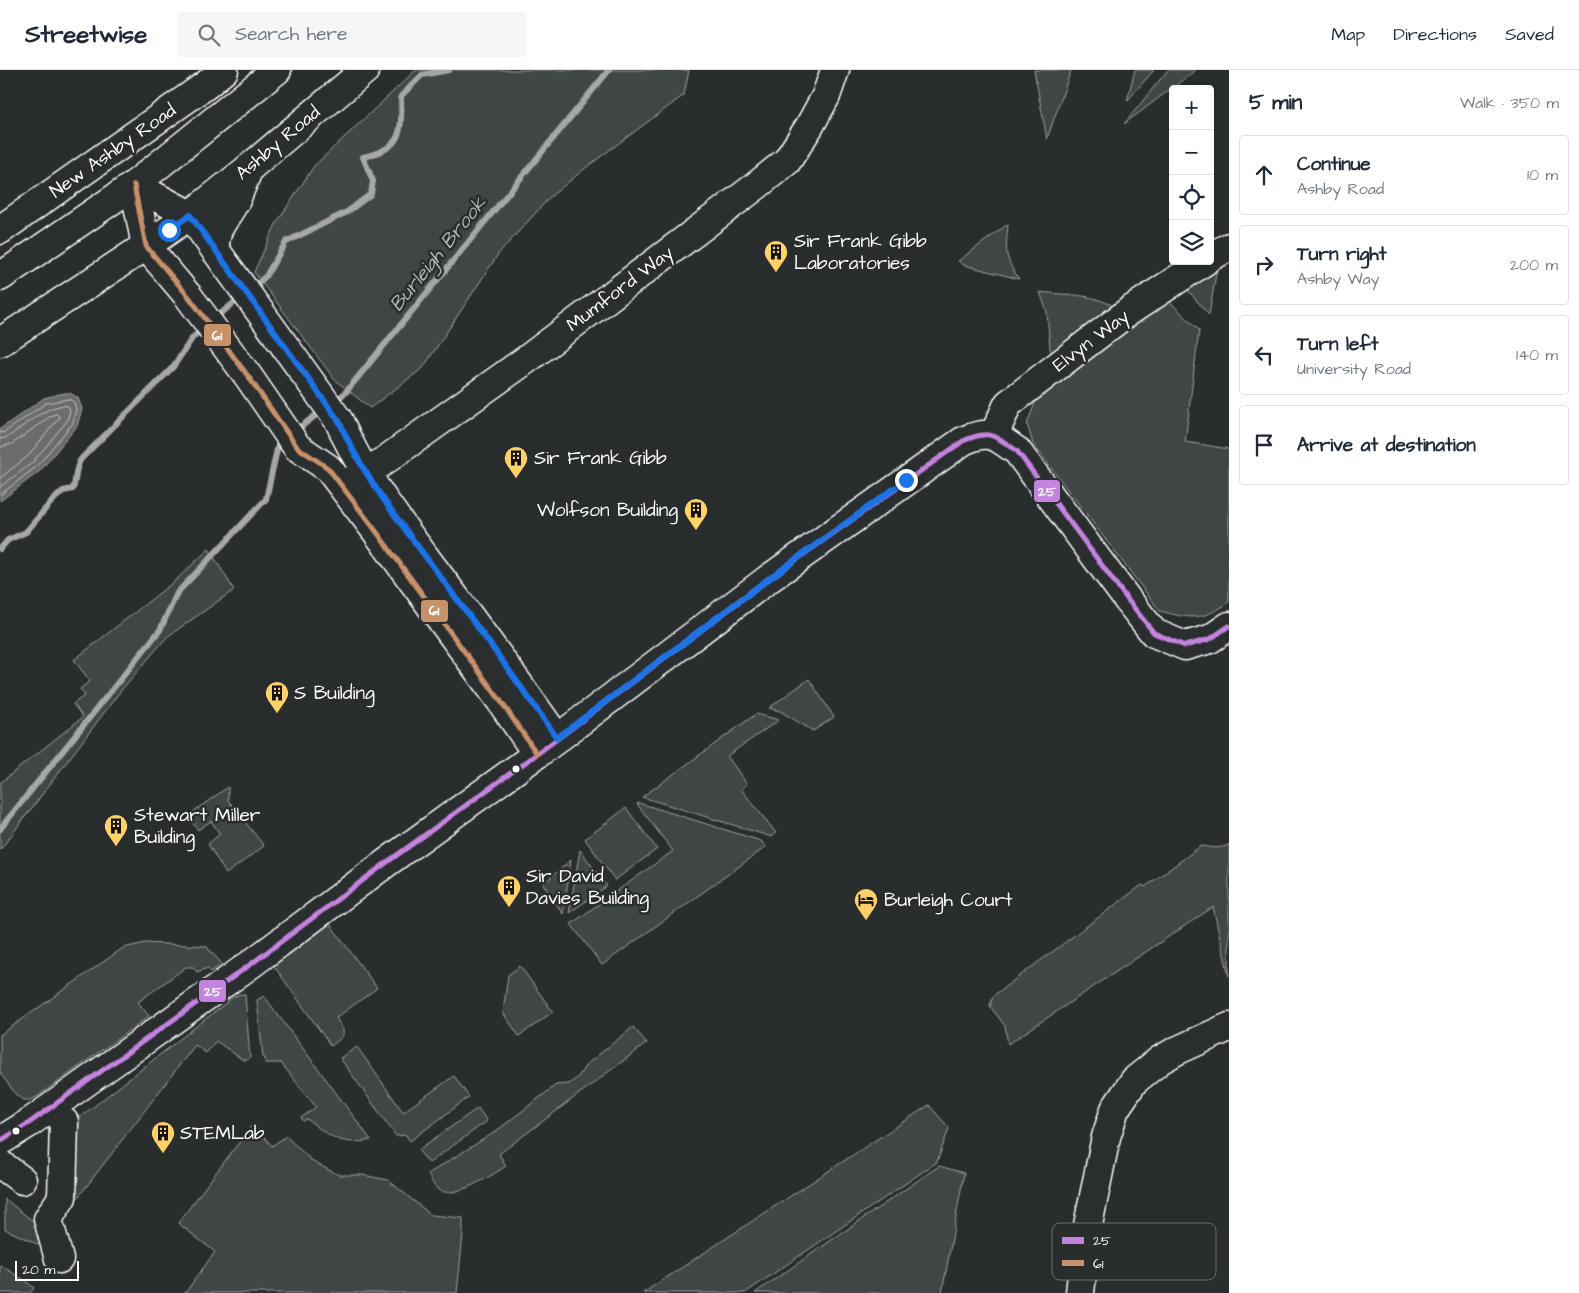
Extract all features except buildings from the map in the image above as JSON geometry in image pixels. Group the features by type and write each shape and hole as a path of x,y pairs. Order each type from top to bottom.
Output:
{"street":[{"name":"New Ashby Road","path":"0,230 206,85 224,70"},
{"path":"0,277 134,185 276,70"},
{"name":"Ashby Road","path":"0,342 190,215 365,70"},
{"name":"Mumford Way","path":"342,487 444,420 530,357 787,161 826,96 835,70"},
{"path":"214,247 218,229 236,200 249,168"},
{"path":"134,185 190,215 214,247 321,394 339,421 349,444 393,513 520,685 547,746"},
{"path":"134,185 146,246 217,334 297,447 328,468 500,700 547,746"},
{"name":"Elvyn Way","path":"994,435 1008,404 1128,312 1220,253"},
{"path":"0,1141 251,964 392,858 547,746 767,580 963,441 979,434 994,435 1017,451 1127,600 1154,633 1185,646 1210,639 1229,626"},
{"path":"1088,1223 1106,1137 1115,1109 1134,1081 1160,1060 1229,1027"},
{"path":"0,1164 36,1191 62,1197 64,1122"},
{"path":"36,1191 48,1220 59,1259"},
{"path":"1080,1293 1081,1280"}],"shaded area":[{"path":"416,70 689,70 684,95 588,166 550,197 499,253 423,368 370,408 335,380 254,272 276,224 314,166"},
{"path":"1034,70 1071,70 1047,139"},
{"path":"1135,70 1154,70 1127,101"},
{"path":"1168,70 1196,70 1176,85 1169,85 1169,90 1124,124"},
{"path":"1008,224 1008,258 1019,279 964,265 958,261"},
{"path":"1219,256 1209,315 1180,281 1205,265 1214,265 1214,259"},
{"path":"1040,292 1078,295 1096,299 1115,307 1054,363 1050,348 1047,312"},
{"path":"1169,301 1199,330 1185,442 1229,449 1229,602 1211,613 1196,617 1180,616 1160,611 1033,444 1027,424 1035,403 1040,398 1113,340"},
{"path":"209,549 234,590 167,637 122,689 0,850 0,783 83,717 73,704 85,695 80,689 90,681 74,660 176,580"},
{"path":"809,679 834,717 813,731 780,711 769,708"},
{"path":"756,714 779,720 727,756 747,784 741,789 776,833 772,837 642,797"},
{"path":"228,787 228,800 264,846 226,874 208,844 220,834 211,821 198,830 187,816"},
{"path":"639,803 761,841 766,847 602,965 571,924 673,851 637,804"},
{"path":"626,808 657,849 615,880 585,839"},
{"path":"1229,844 1229,976 1213,907 1008,1044 1005,1026 990,1006 993,996 1142,885 1145,887 1201,846 1219,848"},
{"path":"580,850 607,886 569,913"},
{"path":"571,860 563,914 543,884"},
{"path":"330,924 377,988 336,1018 342,1027 343,1034 331,1046 274,966"},
{"path":"145,943 206,946 222,964 211,972 208,968 197,972 193,967 186,967 138,1002 149,1016 38,1096 31,1100 24,1100 17,1096 0,1073 0,1035 123,948"},
{"path":"520,966 553,1012 519,1036 503,1013 508,975"},
{"path":"245,994 250,1058 243,1060 216,1041 206,1053 195,1045 76,1200 74,1122 235,996"},
{"path":"264,996 371,1140 361,1142 344,1141 322,1131 307,1119 303,1121 301,1118 316,1107 281,1063 265,1063 265,1058 263,1057 257,1000"},
{"path":"633,1027 647,1043 499,1154 506,1166 473,1185 454,1192 445,1192 435,1187 428,1174 495,1132 556,1085 569,1084 578,1077 586,1065"},
{"path":"357,1047 403,1112 454,1076 469,1097 410,1141 406,1135 396,1136 340,1058"},
{"path":"929,1105 949,1128 937,1162 745,1293 643,1293"},
{"path":"478,1108 487,1121 429,1163 418,1150"},
{"path":"253,1124 272,1146 286,1136 313,1162 339,1175 362,1175 388,1180 431,1215 463,1218 457,1293 185,1293 215,1252 178,1223"},
{"path":"939,1166 964,1173 942,1293 755,1293"},
{"path":"5,1199 44,1230 39,1245 5,1229"},
{"path":"0,1265 34,1288 30,1293 0,1293"}],"water":[{"path":"70,393 78,398 82,409 77,426 40,471 0,501 0,429 44,398"}],"waterway":[{"name":"Burleigh Brook","path":"251,289 266,276 286,242 347,212 371,194 373,181 363,157 386,149 397,137 401,120 401,96 422,75 449,70"},
{"name":"Burleigh Brook","path":"334,402 345,393 609,70"},
{"name":"Burleigh Brook","path":"214,319 241,297"},
{"name":"Burleigh Brook","path":"0,549 8,540 26,532 63,491 73,489 77,467 81,459 173,367 193,337 205,327"},
{"name":"Burleigh Brook","path":"294,432 324,409"},
{"path":"0,829 160,630 177,593 266,499 278,445 284,440"}],"transit line":[{"name":"61","path":"134,185 146,246 189,297 248,376 297,447 328,468 500,700 537,754"},
{"name":"25","path":"0,1141 29,1123 251,964 386,863 537,754 767,580 963,441 972,437 980,435 992,436 1017,451 1154,633 1185,646 1210,639 1229,626"}],"place":[{"name":"Sir Frank Gibb Laboratories","path":"776,273"},
{"name":"Sir Frank Gibb","path":"516,479"},
{"name":"Wolfson Building","path":"696,531"},
{"name":"S Building","path":"277,714"},
{"name":"Stewart Miller Building","path":"116,847"},
{"name":"Sir David Davies Building","path":"509,908"},
{"name":"Burleigh Court","path":"866,921"},
{"name":"STEMLab","path":"163,1154"}],"route":[{"path":"169,230 190,215 321,394 339,421 349,444 393,513 557,738 767,580 906,480"}]}
